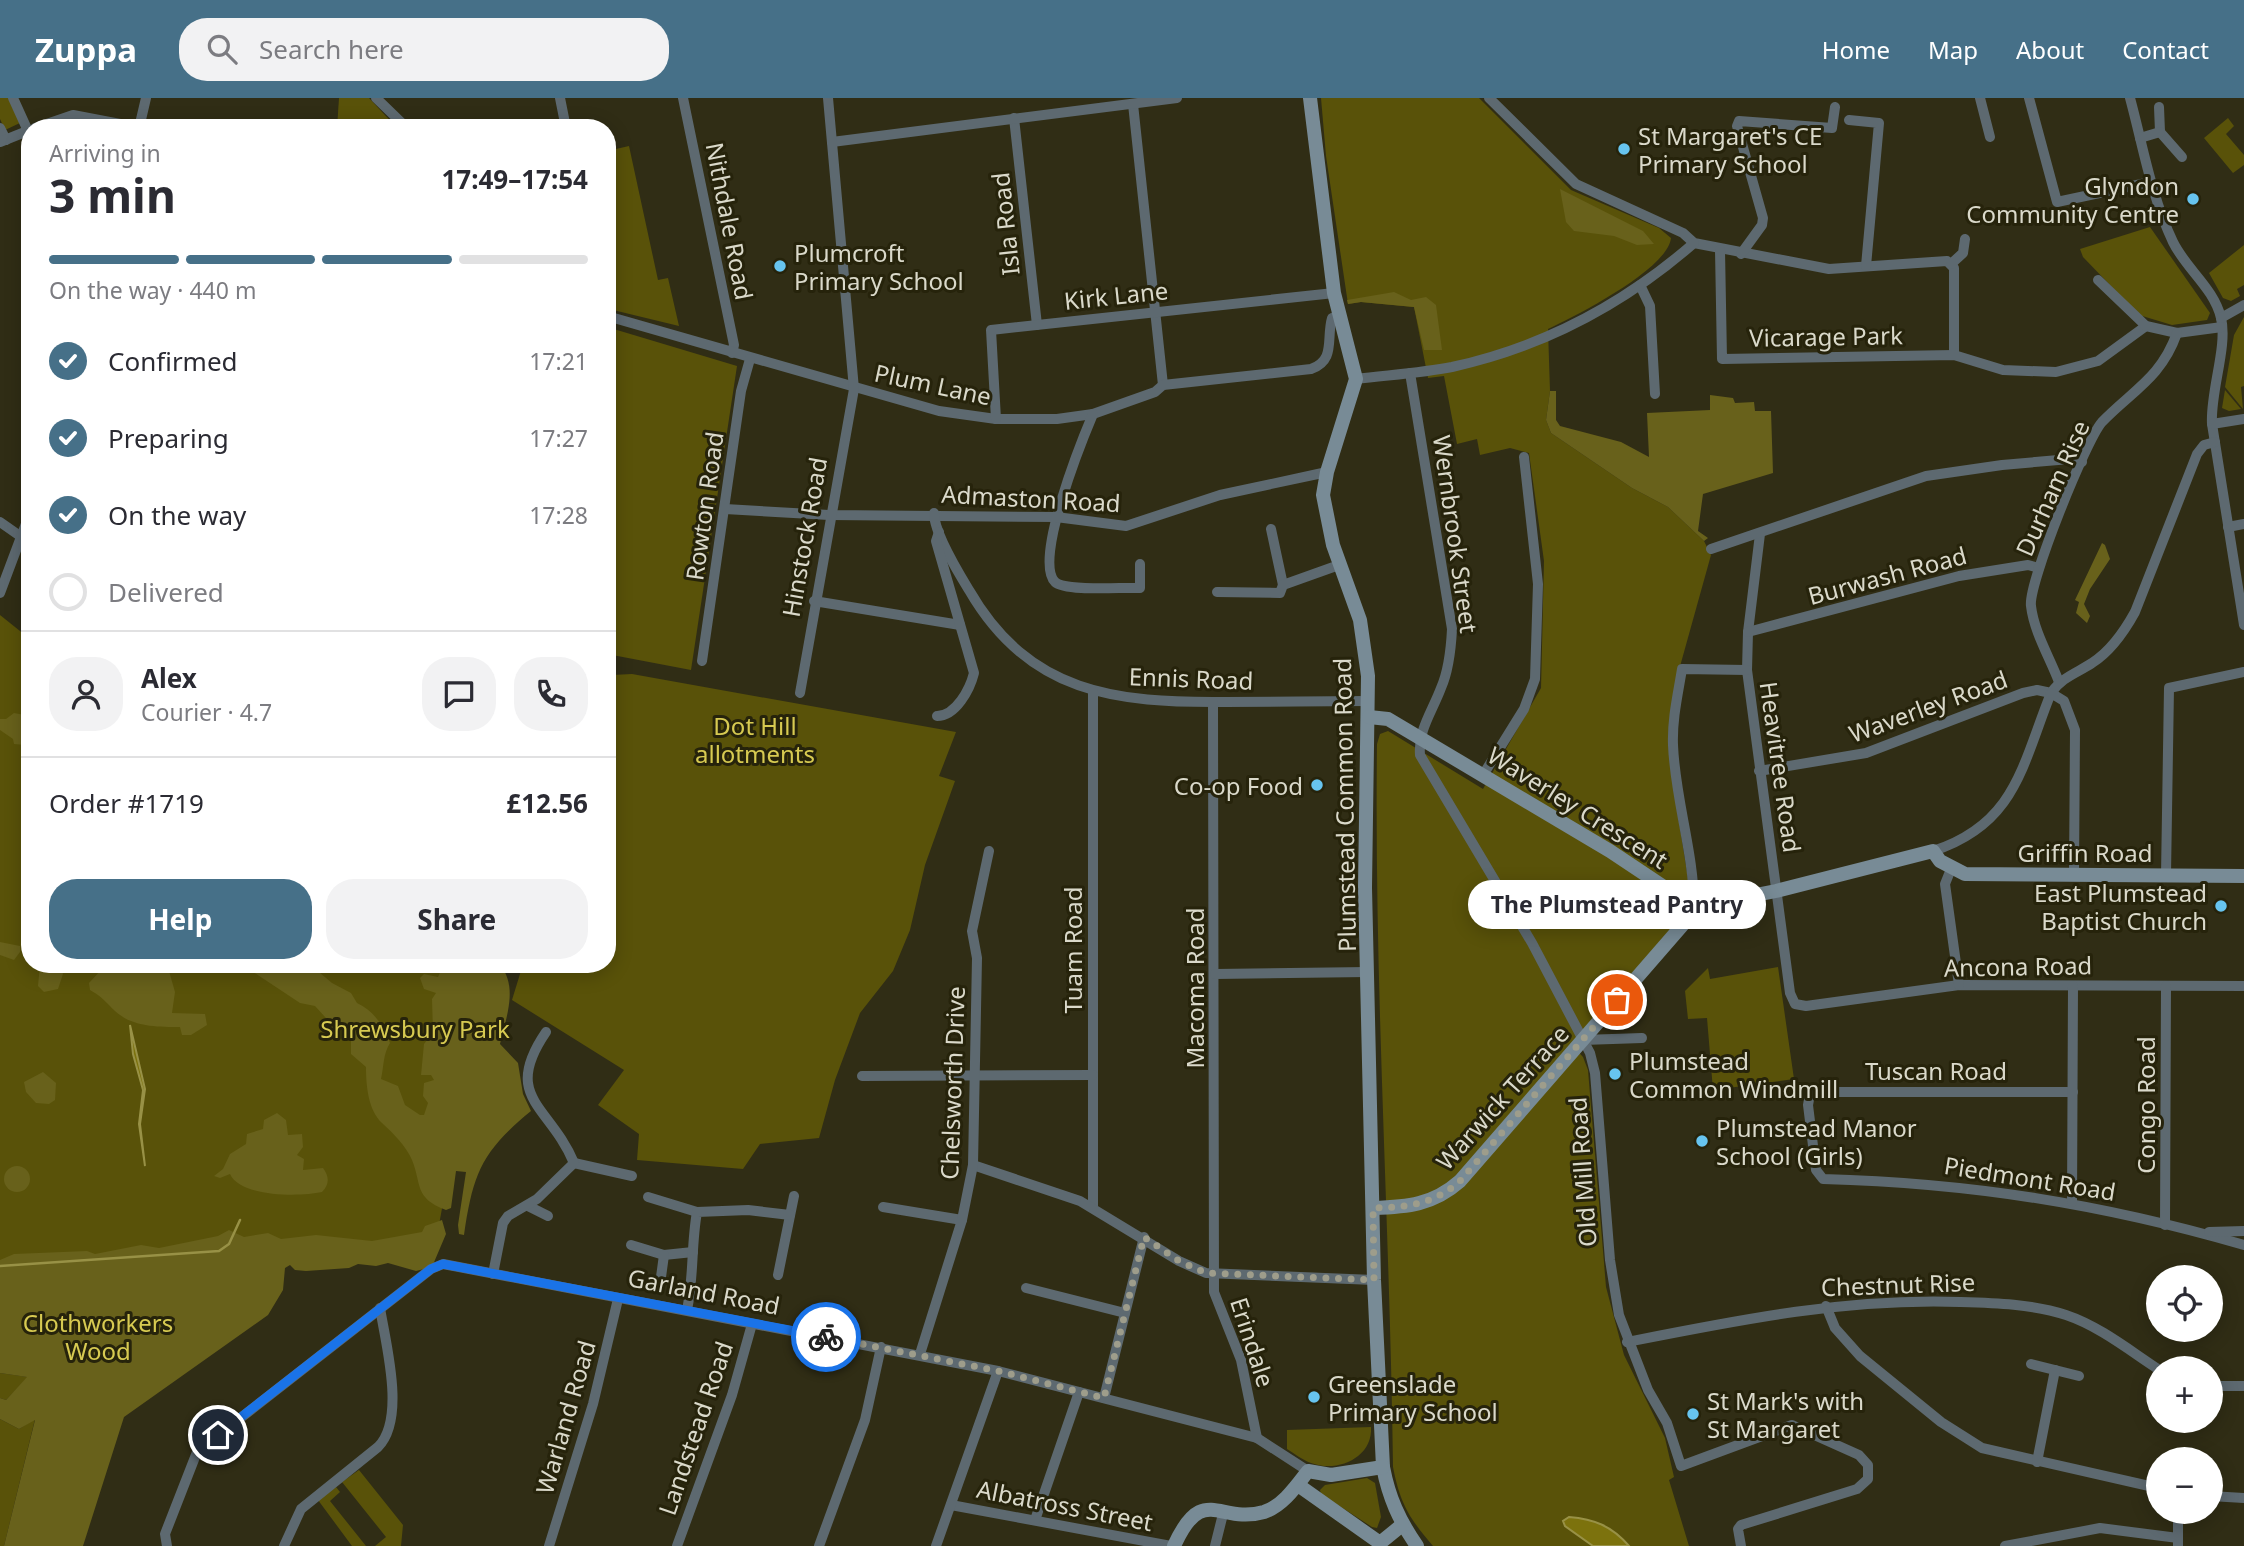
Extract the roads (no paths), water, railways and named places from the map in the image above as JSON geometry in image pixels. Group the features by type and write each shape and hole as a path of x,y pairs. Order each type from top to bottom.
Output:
{"street":[{"path":"13,98 25,119"},
{"path":"142,119 146,98"},
{"path":"376,98 398,119"},
{"path":"560,98 564,119"},
{"name":"Nithdale Road","path":"684,98 734,345 732,353"},
{"name":"Hinstock Road","path":"800,692 829,515 854,388 828,98"},
{"path":"832,142 1177,98"},
{"path":"1310,98 1334,293 1356,379 1461,365 1545,339 1604,309 1640,285 1693,243"},
{"path":"1489,98 1576,184 1683,233 1693,243 1829,269 1947,261 1954,268 1954,355 2003,370 2031,373 2077,369 2098,361 2146,326"},
{"path":"1980,98 1990,137"},
{"path":"2029,98 2057,202 2151,181"},
{"path":"2130,98 2159,211 2175,246 2213,297 2222,323 2212,396 2212,424 2244,625"},
{"path":"1133,104 1163,385"},
{"path":"1741,254 1762,225 1763,218 1737,126 1739,121 1832,128 1835,107"},
{"path":"2159,107 2160,132 2182,157"},
{"path":"62,119 73,115 94,119"},
{"name":"Isla Road","path":"1014,118 1037,325"},
{"path":"1849,120 1879,124 1866,266"},
{"path":"0,128 3,141 21,134"},
{"path":"2140,138 2160,132"},
{"path":"1951,264 1963,253 1965,239"},
{"name":"Vicarage Park","path":"1720,250 1722,359 1954,355"},
{"path":"2098,280 2146,326 2177,333 2222,323 2244,305"},
{"path":"1640,285 1650,306 1655,394"},
{"name":"Kirk Lane","path":"996,419 991,330 1334,293"},
{"name":"Plum Lane","path":"616,319 939,411 996,419 1058,419 1093,414 1155,392 1163,385 1320,365 1329,352 1332,318 1339,315"},
{"name":"Durham Rise","path":"2059,682 2031,607 2031,592 2039,568 2082,462 2102,423 2161,366 2177,333"},
{"name":"Rowton Road","path":"702,661 741,391 750,359"},
{"name":"Wernbrook Street","path":"1410,373 1452,629 1448,666 1442,687 1419,737"},
{"name":"Plumstead Common Road","path":"1356,379 1327,472 1324,509 1339,565 1363,634 1369,701 1365,852 1374,1280 1383,1467 1388,1495 1402,1525 1417,1546"},
{"path":"1093,414 1056,517 1049,565 1051,575 1061,585 1140,588 1140,564"},
{"path":"2212,424 2244,419"},
{"path":"1747,670 1682,669 1673,720 1673,747 1691,866 1694,907 1776,891 1933,851 1970,836 1991,821 2005,803 2019,777 2051,693 2059,682 2102,656 2121,636 2135,612 2197,454 2204,445 2215,442"},
{"path":"1483,775 1524,709 1535,679 1538,572 1524,457"},
{"path":"1711,549 1926,476 1977,467 2070,460 2082,462"},
{"name":"Admaston Road","path":"725,509 829,515 934,513 1056,517 1126,526 1220,495 1327,472"},
{"name":"Ennis Road","path":"934,513 939,532 964,583 996,631 1041,668 1093,691 1150,702 1369,701"},
{"path":"0,522 21,538"},
{"path":"2228,527 2244,524"},
{"path":"1217,592 1280,593 1283,585 1271,529"},
{"path":"939,532 936,541 974,673 971,683 943,715"},
{"name":"Heavitree Road","path":"1760,534 1748,632 1747,670 1776,891 1795,1004"},
{"path":"0,593 21,549"},
{"path":"1283,585 1339,565"},
{"name":"Burwash Road","path":"1748,632 1959,576 2028,565 2039,568"},
{"path":"814,601 960,625"},
{"path":"2166,875 2169,688 2244,672"},
{"name":"Waverley Road","path":"1759,771 1866,753 2023,693 2037,690 2051,693"},
{"name":"Tuam Road","path":"1093,691 1093,1208"},
{"path":"2051,693 2064,701 2075,730 2074,874"},
{"name":"Macoma Road","path":"1213,702 1215,1274"},
{"name":"Waverley Crescent","path":"1369,717 1388,719 1419,737 1694,907"},
{"name":"Old Mill Road","path":"1419,737 1420,755 1532,943 1583,1040 1595,1073 1610,1260 1627,1342 1653,1401 1667,1423 1681,1466 1688,1466 1791,1425 1865,1459 1870,1472 1864,1485 1741,1525 1738,1529 1741,1546"},
{"name":"Chelsworth Drive","path":"920,1354 962,1220 973,1165 977,1076 977,958 972,931 989,851"},
{"path":"1933,851 1951,869 1945,884 1959,985"},
{"name":"Griffin Road","path":"1951,869 1965,874 2244,876"},
{"name":"Warwick Terrace","path":"1373,1208 1416,1205 1444,1195 1583,1040 1694,907"},
{"path":"1215,974 1368,972"},
{"name":"Ancona Road","path":"1795,1004 1806,1006 1959,985 2244,986"},
{"path":"2072,1202 2073,986"},
{"name":"Congo Road","path":"2165,1225 2166,986"},
{"path":"546,1032 533,1051 526,1082 536,1104 554,1124 574,1163"},
{"path":"1583,1040 1642,1038"},
{"path":"862,1076 1093,1075"},
{"name":"Tuscan Road","path":"1816,1170 1808,1105 1810,1094 1821,1091 2073,1092"},
{"path":"574,1163 632,1176"},
{"path":"494,1274 503,1223 508,1216 527,1206 574,1163"},
{"name":"Erindale","path":"973,1165 1093,1208 1195,1270 1215,1274 1215,1299 1241,1360 1257,1438"},
{"name":"Piedmont Road","path":"1816,1170 1823,1179 1947,1185 2072,1202 2244,1245"},
{"path":"778,1275 794,1196"},
{"path":"648,1197 697,1212 748,1210 790,1215"},
{"path":"527,1206 548,1216"},
{"path":"883,1207 962,1220"},
{"path":"687,1310 694,1273 697,1212"},
{"name":"Piedmont Road","path":"2198,1232 2244,1231"},
{"path":"1104,1398 1144,1237"},
{"path":"631,1245 664,1255 693,1252"},
{"path":"661,1277 664,1255"},
{"name":"Garland Road","path":"380,1308 431,1269 443,1264 998,1371 1257,1438 1308,1471 1331,1475 1383,1467"},
{"path":"1215,1274 1374,1280"},
{"path":"1026,1288 1125,1312"},
{"name":"Warland Road","path":"549,1546 593,1404 618,1298"},
{"name":"Chestnut Rise","path":"1627,1342 1776,1312 1826,1306 1947,1301 2050,1310 2084,1322 2146,1361"},
{"path":"1826,1306 1835,1328 1860,1356 1941,1422 1982,1448 2146,1485"},
{"path":"167,1546 165,1534 197,1452 380,1308"},
{"path":"284,1546 301,1509 378,1447 388,1435 393,1411 380,1308"},
{"name":"Landstead Road","path":"677,1546 729,1405 752,1324"},
{"path":"819,1546 865,1420 881,1347"},
{"path":"2031,1364 2079,1376"},
{"path":"2037,1461 2056,1370"},
{"path":"936,1546 998,1371"},
{"path":"2223,1386 2244,1385"},
{"path":"1035,1520 1079,1392"},
{"path":"1173,1546 1189,1517 1210,1509 1263,1512 1282,1501 1308,1471"},
{"path":"1297,1485 1378,1544 1402,1525"},
{"path":"2223,1497 2244,1498"},
{"name":"Albatross Street","path":"951,1505 1173,1546"},
{"path":"1214,1546 1224,1510"},
{"path":"2005,1546 2100,1528 2178,1542 2178,1524"}],"waterway":[{"path":"0,1266 219,1251 229,1244 240,1220"}],"place":[{"name":"St Margaret's CE Primary School","path":"1624,149"},
{"name":"Glyndon Community Centre","path":"2193,199"},
{"name":"Plumcroft Primary School","path":"780,266"},
{"name":"Co-op Food","path":"1317,785"},
{"name":"East Plumstead Baptist Church","path":"2221,906"},
{"name":"The Plumstead Pantry","path":"1617,1000"},
{"name":"Plumstead Common Windmill","path":"1615,1074"},
{"name":"Plumstead Manor School (Girls)","path":"1702,1141"},
{"name":"Greenslade Primary School","path":"1314,1397"},
{"name":"St Mark's with St Margaret","path":"1693,1414"}],"park label":[{"name":"Dot Hill allotments","path":"755,739"},
{"name":"Shrewsbury Park","path":"415,1028"},
{"name":"Clothworkers Wood","path":"98,1336"}]}
